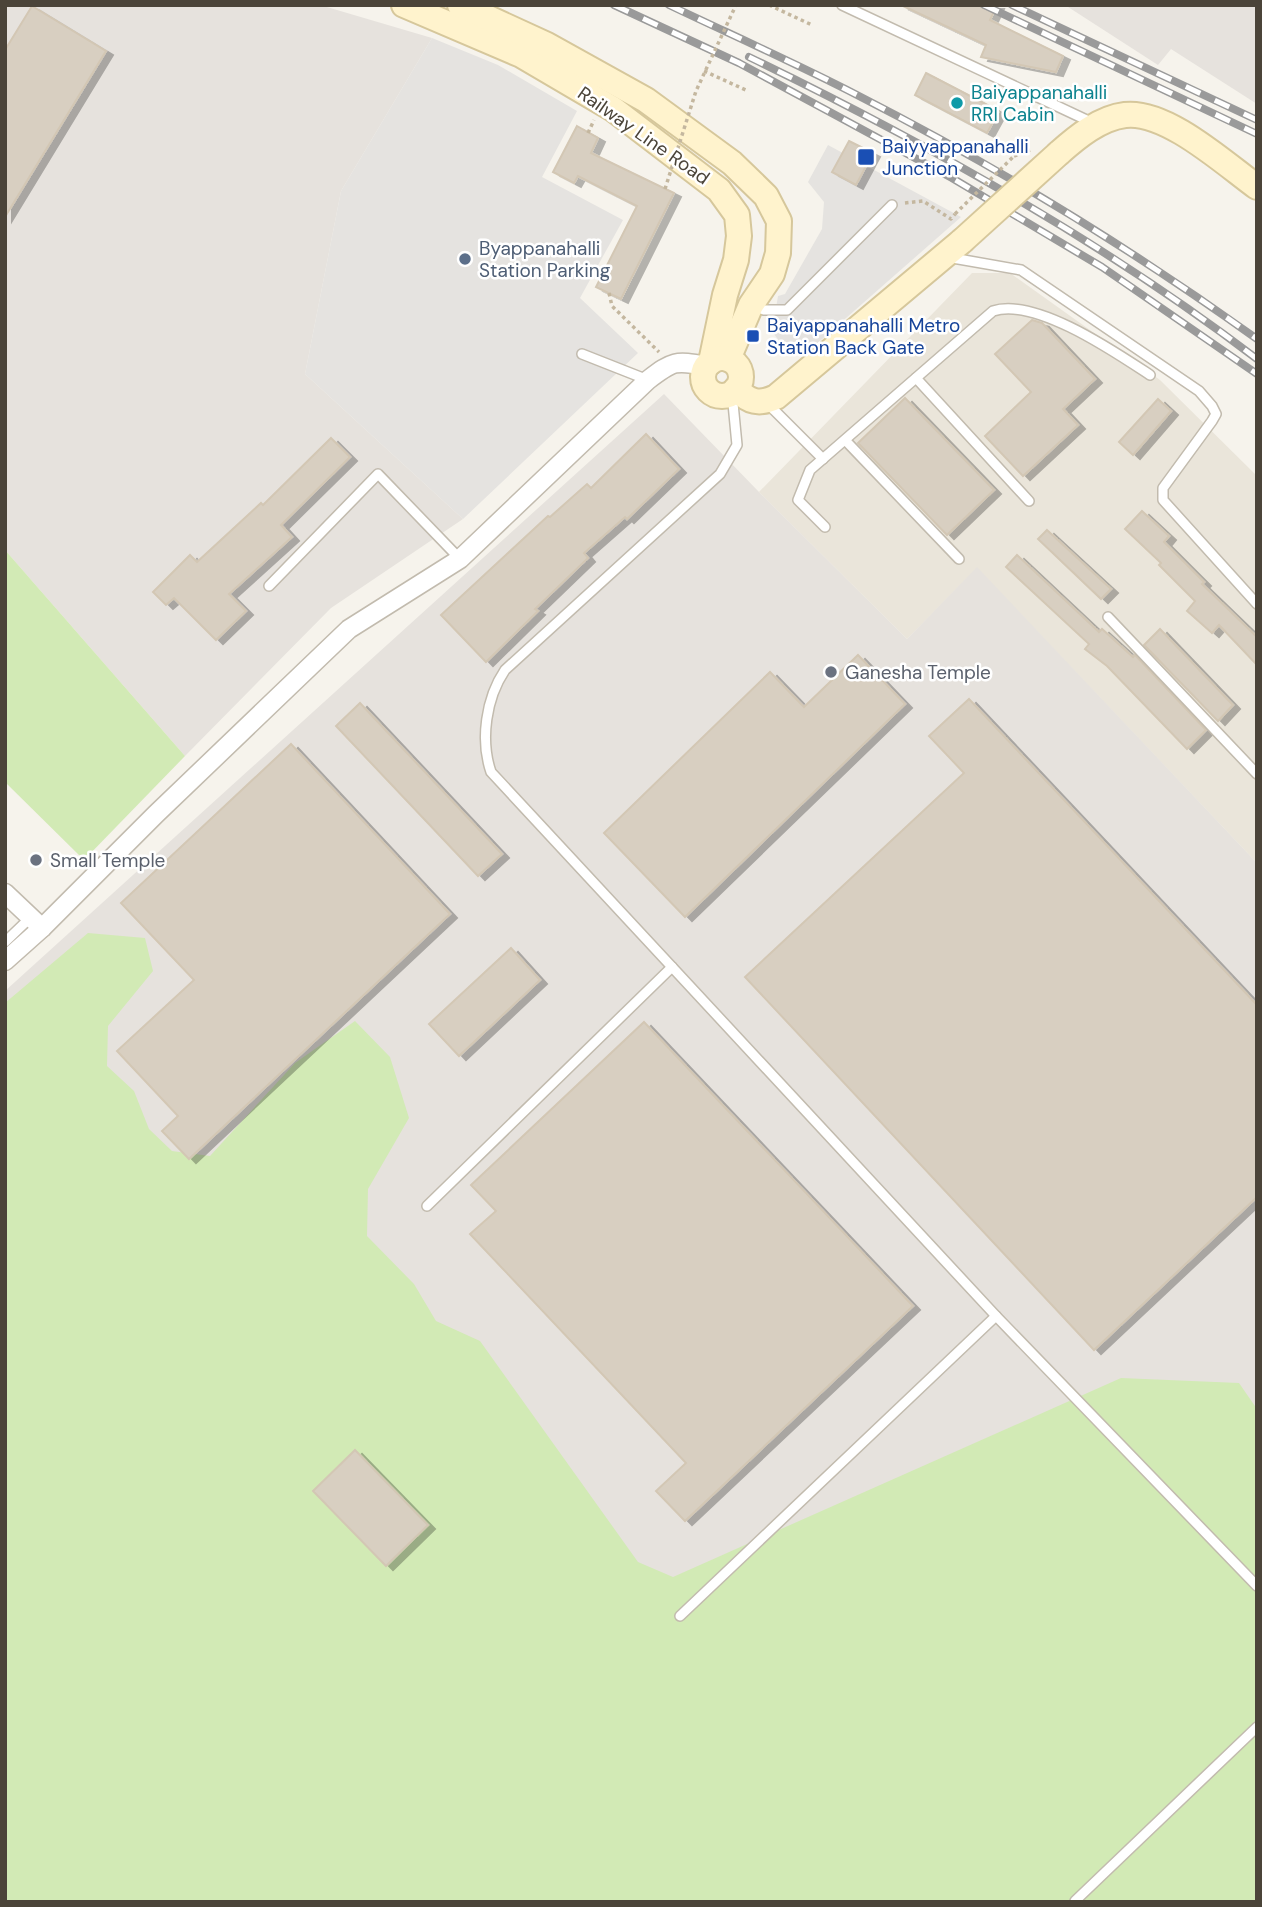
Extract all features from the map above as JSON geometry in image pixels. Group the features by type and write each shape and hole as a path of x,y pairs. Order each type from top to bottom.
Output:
{"main road":[{"name":"Railway Line Road","path":"404,5 521,55 613,109 719,190 737,215 738,236 736,260 725,295 715,362"},
{"name":"Railway Line Road","path":"460,5 547,45 646,100 732,163 766,197 779,220 778,253 772,274 715,362"},
{"path":"715,362 733,362 740,372 741,378 734,391 755,402 766,402 776,397 954,249 1080,135 1124,115 1155,119 1176,130 1257,187"}],"street":[{"path":"5,961 37,923 156,814 349,629 460,559 648,380 670,363 715,362"},
{"path":"5,893 37,923"}],"lane":[{"path":"842,5 1098,125"},
{"path":"751,305 764,310 787,310 892,205"},
{"path":"954,249 1021,270 1199,391 1212,406 1216,414 1163,488 1163,500 1257,604"},
{"path":"825,527 798,500 810,470 993,311 1004,307 1043,316 1096,340 1150,375"},
{"path":"582,354 648,380"},
{"path":"916,378 1029,501"},
{"path":"734,391 737,445 720,474 505,670 493,692 486,733 486,756 491,772 996,1316 1257,1586"},
{"path":"766,402 823,459"},
{"path":"845,440 959,559"},
{"path":"269,586 378,474 460,559"},
{"path":"1108,617 1257,774"},
{"path":"7,935 37,923"},
{"path":"427,1206 672,967"},
{"path":"680,1616 996,1316"},
{"path":"1075,1901 1257,1727"}],"path":[{"path":"665,189 704,71 736,5"},
{"path":"769,5 812,25"},
{"path":"704,71 748,91"},
{"path":"892,205 923,201 951,219 1014,156"},
{"path":"609,293 612,306 670,363"}],"shaded area":[{"path":"5,5 320,5 432,38 341,191 305,374 463,519 331,608 185,756 5,550"},
{"path":"1065,5 1257,5 1257,104 1171,49 1158,65"},
{"name":"Byappanahalli Station Parking","path":"432,38 498,65 577,111 542,177 623,220 580,298 638,353 463,519 305,374 341,191"},
{"path":"828,145 961,217 813,347 788,346 780,342 774,334 778,296 785,294 822,229 824,202 808,182"},
{"path":"972,273 1010,273 1160,380 1257,476 1257,863 977,568 907,639 759,492"},
{"path":"664,394 907,639 977,567 1257,863 1257,1902 5,1902 5,991"}],"green space":[{"path":"5,550 185,756 84,860 5,782"},
{"path":"88,933 145,938 153,971 108,1026 107,1066 134,1091 149,1129 172,1151 210,1156 295,1063 355,1021 390,1057 409,1118 368,1189 367,1236 414,1284 436,1321 480,1341 638,1562 673,1577 1121,1378 1239,1383 1257,1409 1257,1902 5,1902 5,1003"}],"building":[{"path":"901,5 997,5 990,20 1063,56 1056,72 981,57 986,45"},
{"path":"32,6 106,51 5,217 5,50"},
{"name":"Baiyappanahalli RRI Cabin","path":"926,73 999,111 987,133 915,95"},
{"path":"577,126 598,138 591,153 674,193 621,299 596,287 637,206 578,176 574,183 553,172"},
{"path":"849,141 873,153 856,185 832,172"},
{"path":"1032,320 1042,323 1095,379 1063,409 1078,425 1023,476 985,436 1031,392 995,354"},
{"path":"905,398 994,490 947,535 858,443"},
{"path":"1158,399 1171,411 1133,455 1119,442"},
{"path":"646,434 679,469 627,519 625,517 584,553 588,558 535,609 538,611 486,662 441,615 548,516 587,484 591,488"},
{"path":"331,438 350,457 281,525 292,537 229,594 246,611 216,640 174,598 166,605 153,592 190,555 197,562 261,503 263,505"},
{"path":"1142,511 1169,536 1164,542 1204,582 1202,584 1257,637 1257,665 1219,625 1212,633 1187,611 1195,601 1159,565 1161,563 1125,529"},
{"path":"1047,530 1111,589 1101,599 1038,539"},
{"path":"1017,555 1099,632 1102,629 1133,657 1135,655 1206,730 1187,749 1107,666 1085,649 1089,644 1006,567"},
{"path":"1160,629 1233,705 1218,721 1144,645"},
{"path":"858,655 905,704 685,917 604,833 770,672 804,707"},
{"path":"969,699 1257,1005 1257,1197 1094,1350 745,977 964,773 929,736"},
{"path":"360,703 502,854 478,876 336,726"},
{"path":"291,744 450,914 189,1159 162,1131 178,1116 117,1051 194,980 121,903"},
{"path":"511,948 540,980 459,1056 429,1024"},
{"path":"644,1022 913,1306 685,1521 656,1491 686,1463 470,1234 496,1211 471,1185"},
{"path":"355,1450 428,1525 386,1566 313,1491"}],"railway":[{"path":"614,5 739,63 952,178 1102,267 1257,374"},
{"path":"669,5 834,83 960,150 1160,272 1257,339"},
{"path":"984,5 1257,134"},
{"path":"1012,5 1257,120"},
{"path":"749,57 881,123 1010,195 1137,274 1257,359"}],"place":[{"name":"Baiyappanahalli RRI Cabin","path":"957,103"},
{"name":"Baiyyappanahalli Junction","path":"866,157"},
{"name":"Byappanahalli Station Parking","path":"465,259"},
{"name":"Baiyappanahalli Metro Station Back Gate","path":"753,336"},
{"name":"Ganesha Temple","path":"831,672"},
{"name":"Small Temple","path":"36,860"}]}
